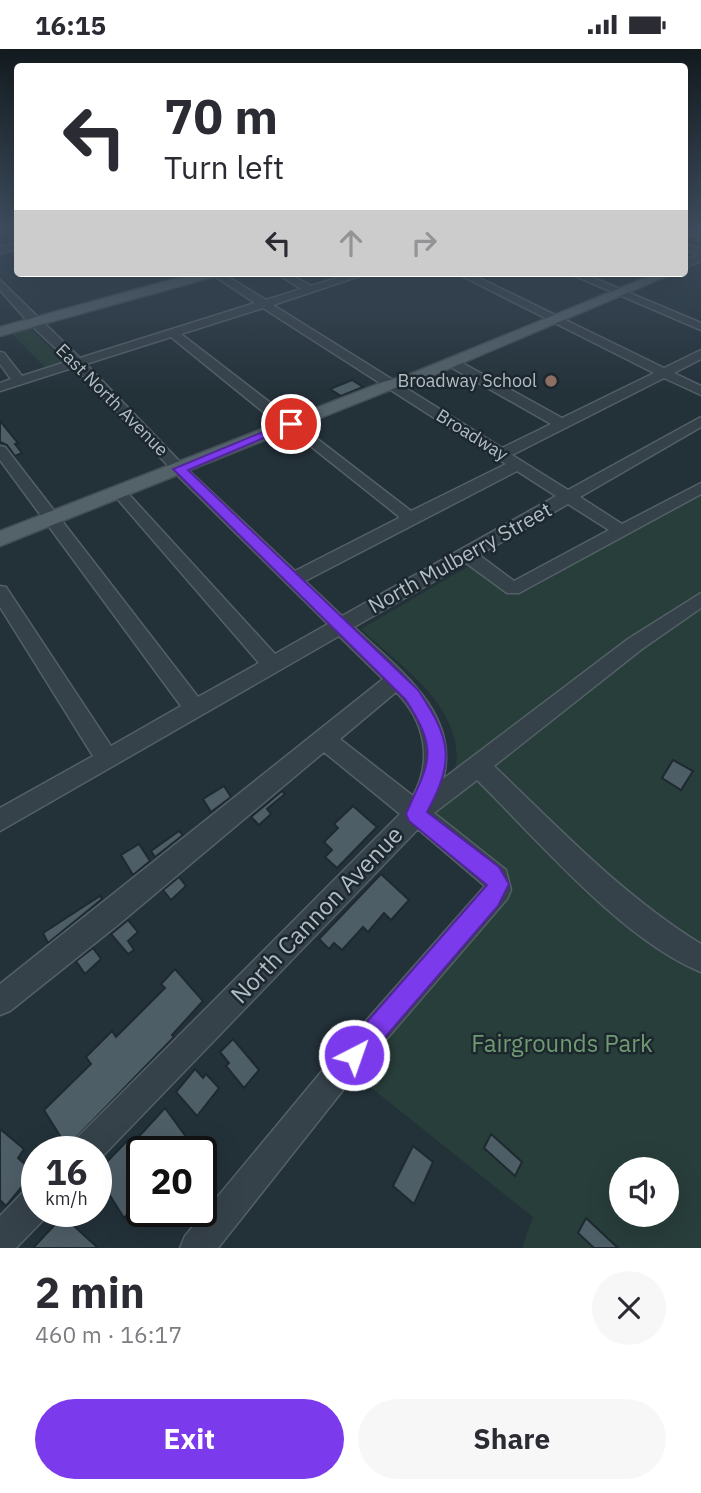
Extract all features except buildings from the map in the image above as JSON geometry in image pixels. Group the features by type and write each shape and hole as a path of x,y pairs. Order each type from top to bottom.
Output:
{"main road":[{"path":"0,332 161,284"},
{"path":"0,539 452,362 641,284"}],"street":[{"name":"Broadway","path":"230,284 622,531"},
{"path":"300,284 310,290"},
{"path":"0,387 330,284"},
{"path":"483,284 701,391"},
{"path":"598,284 701,327"},
{"name":"East North Avenue","path":"1,286 179,469 339,626"},
{"path":"173,333 404,512 408,519"},
{"path":"502,454 701,354"},
{"path":"0,356 19,381"},
{"path":"452,362 562,423"},
{"name":"North Mulberry Street","path":"0,819 701,421"},
{"path":"0,450 195,709"},
{"path":"292,580 519,464"},
{"path":"466,554 513,589 701,488"},
{"path":"119,492 272,664"},
{"path":"0,592 107,759"},
{"path":"415,814 635,644 701,599"},
{"name":"North Cannon Avenue","path":"101,1136 415,814 429,791 438,757 432,726 412,695 339,626"},
{"path":"0,1002 395,681"},
{"path":"197,1248 337,1075 498,890 497,879 492,874 323,738"},
{"path":"478,766 608,892 640,919 701,959"},
{"path":"0,1240 21,1218"}],"green space":[{"path":"31,329 67,365 49,371 11,333"},
{"name":"Fairgrounds Park","path":"701,492 701,1248 522,1248 533,1217 354,1074 513,889 432,821 449,790 455,771 456,749 451,728 428,691 361,629 471,565 510,595"}],"place":[{"name":"Broadway School","path":"551,381"}],"route":[{"path":"291,424 179,469 412,695 432,726 438,757 429,791 415,814 492,874 499,884 491,899 354,1055"}]}
